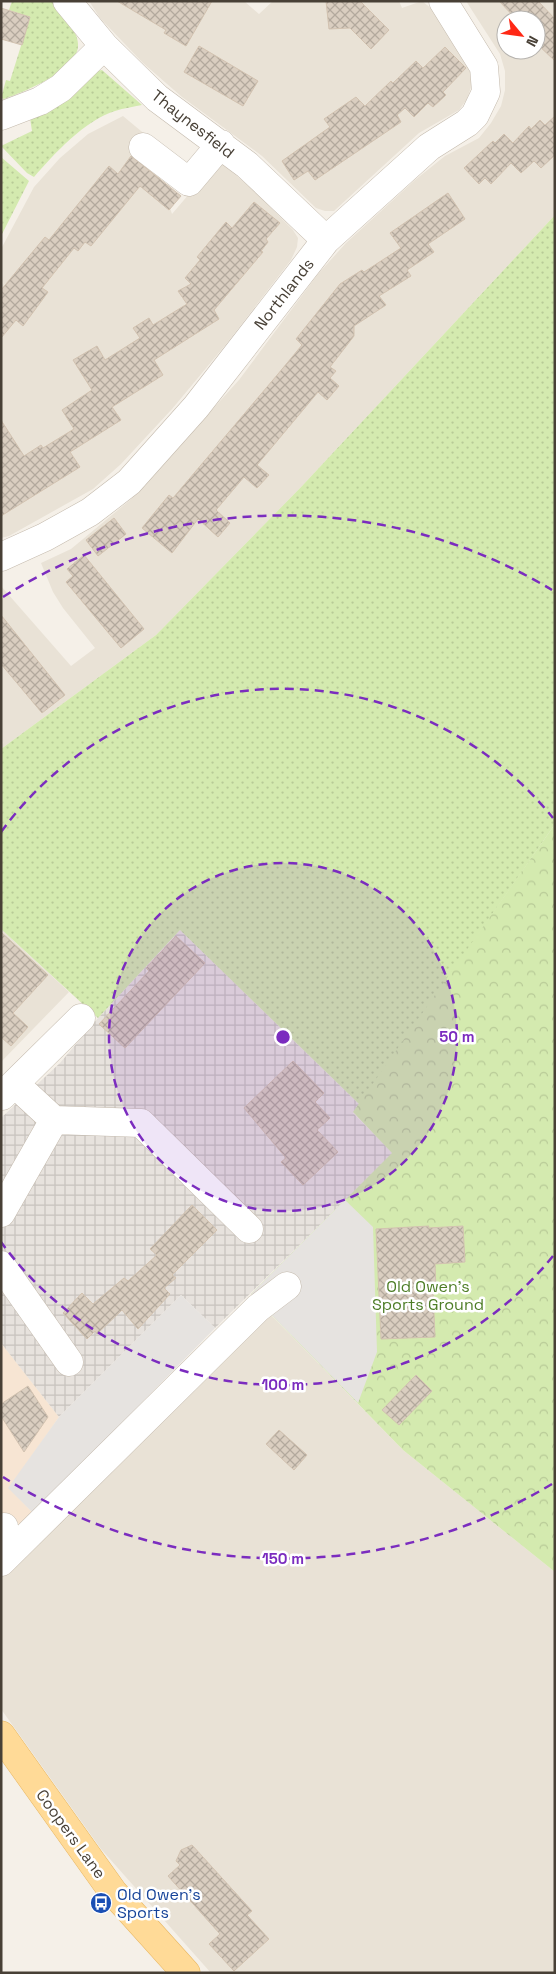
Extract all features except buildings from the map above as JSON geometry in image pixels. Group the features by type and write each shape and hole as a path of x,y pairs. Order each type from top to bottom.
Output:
{"main road":[{"name":"Coopers Lane","path":"1,1735 113,1892 186,1973"}],"street":[{"name":"Thaynesfield","path":"67,1 104,46 158,98 247,165 326,240"},
{"name":"Northlands","path":"1,557 46,537 90,512 129,482 196,408 326,240 429,147 467,123 481,105 486,86 484,67 443,1"},
{"path":"2,114 40,101 62,88 104,46"},
{"path":"143,147 189,182 221,144"},
{"path":"81,1018 8,1090 54,1120 141,1123 249,1229"},
{"path":"1,1213 54,1120"},
{"path":"1,1265 69,1362"},
{"path":"1,1562 258,1308 287,1286"}],"shaded area":[{"path":"89,1 244,1 259,14 273,1 399,1 402,8 422,1 432,9 469,67 472,84 467,99 459,110 419,133 334,211 325,211 316,208 262,156 182,97 143,63 100,18"},
{"path":"466,1 555,1 555,215 302,486 156,635 1,749 1,586 71,666 95,648 63,608 53,592 41,563 71,549 130,500 239,380 318,274 346,243 415,180 445,156 479,138 501,106 505,90 505,71 502,60 546,60 546,10 496,10 496,48"},
{"path":"123,116 147,136 172,214 218,160 251,188 293,230 298,238 297,247 291,260 227,343 172,409 121,464 93,489 9,536 1,538 1,249 34,187 60,158 88,134"},
{"path":"1,929 69,992 1,1062"},
{"path":"180,930 360,1105 353,1113 393,1153 215,1328 181,1295 59,1417 1,1343 1,1118 60,1063 98,1018"},
{"path":"345,1200 373,1227 377,1352 358,1403 251,1294"},
{"path":"181,1295 215,1328 33,1513 8,1488 59,1417"},
{"path":"269,1313 403,1450 555,1572 555,1973 211,1973 101,1849 1,1709 1,1577 81,1493"},
{"path":"1,1343 59,1417 9,1488 33,1513 1,1545"}],"green space":[{"path":"12,1 52,1 72,27 78,44 76,54 61,71 37,85 4,99 1,98 6,80 10,81 30,17 9,10"},
{"path":"102,70 142,105 115,111 92,122 61,148 34,177 27,173 1,146 32,131 30,118 92,72"},
{"path":"1,157 29,181 1,236"},
{"path":"555,215 555,824 360,1105 180,930 98,1018 1,929 1,749 156,635 302,486"},
{"name":"Old Owen's Sports Ground","path":"555,824 555,1572 403,1450 251,1294 392,1153 353,1112"}],"place":[{"name":"Old Owen's Sports","path":"101,1903"}]}
